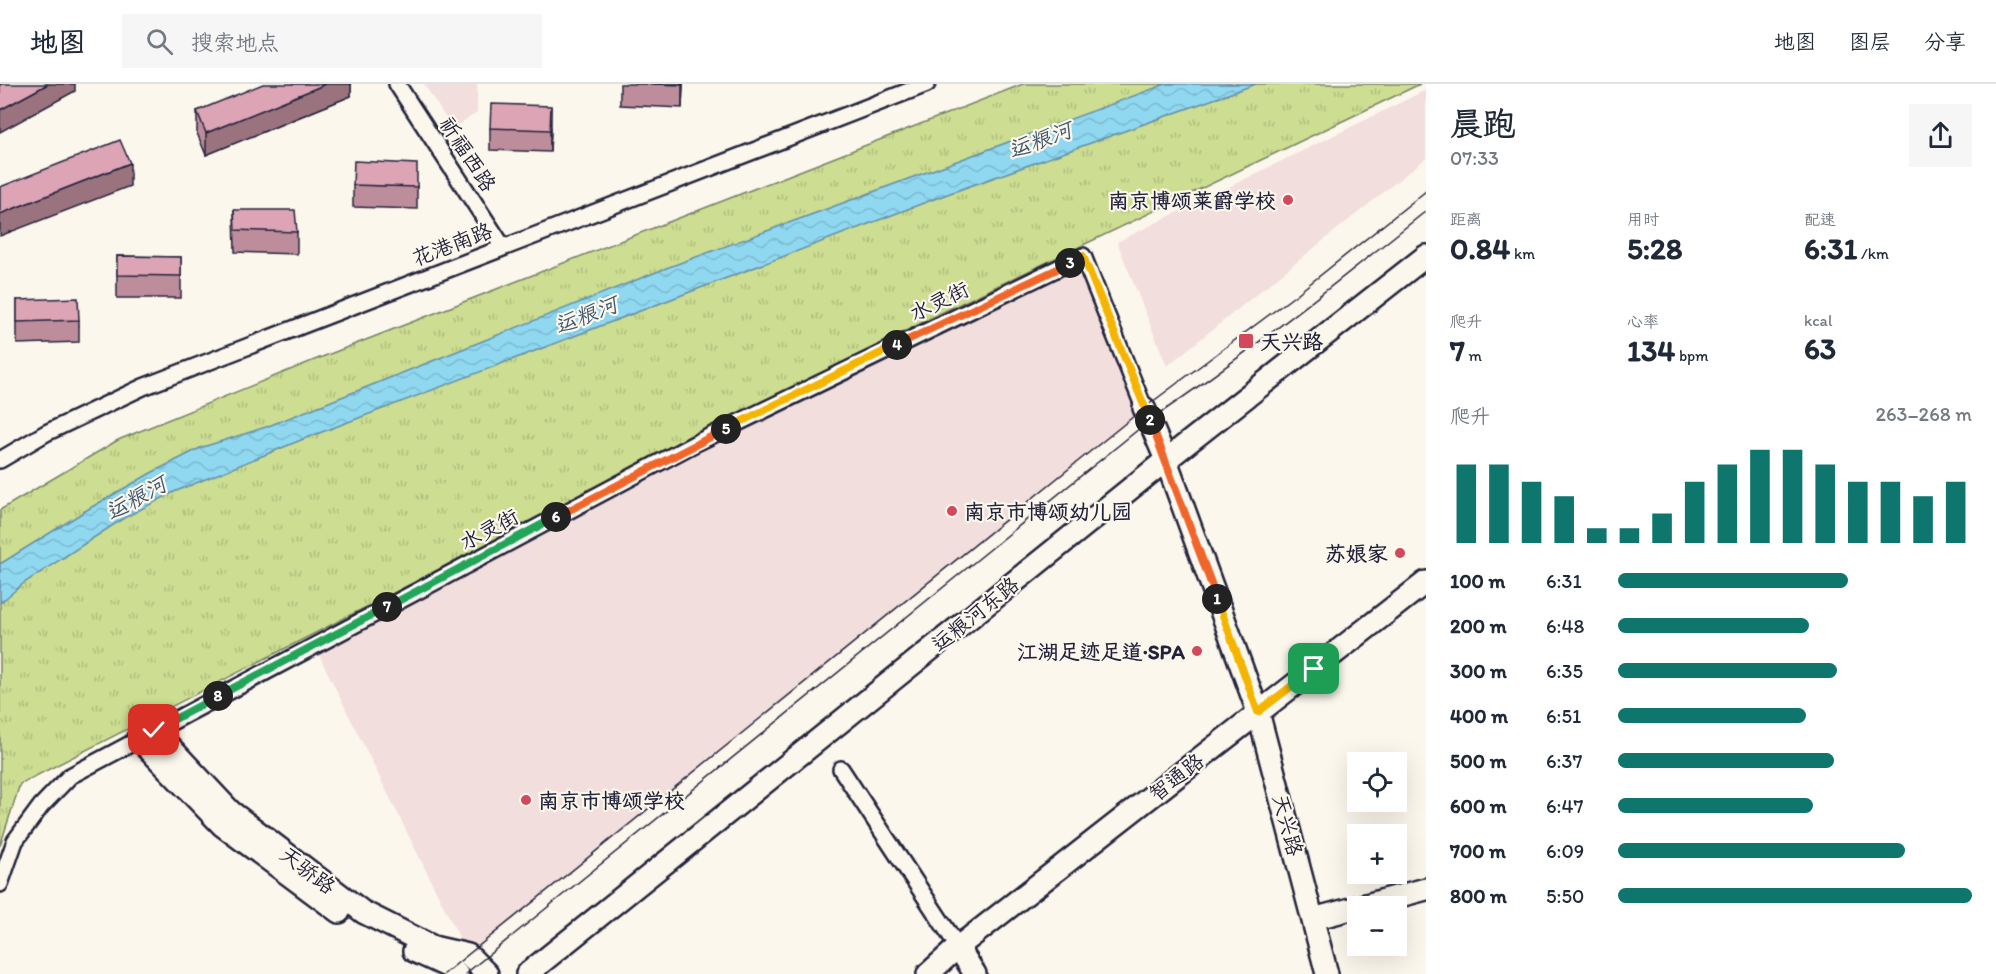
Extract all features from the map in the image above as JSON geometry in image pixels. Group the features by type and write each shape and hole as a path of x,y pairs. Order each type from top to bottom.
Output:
{"street":[{"name":"祈福西路","path":"397,84 503,247"},
{"name":"花港南路","path":"0,460 45,433 143,387 927,84"},
{"name":"水灵街","path":"0,884 15,841 41,806 70,776 694,444 1083,256 1144,408"},
{"name":"运粮河东路","path":"527,974 1166,460 1426,256"},
{"name":"天兴路","path":"1144,408 1166,460 1258,712 1327,974"},
{"name":"智通路","path":"927,974 958,947 1426,582"},
{"name":"天骄路","path":"146,734 222,825 352,922 451,968 457,974"},
{"name":"天骄路","path":"146,734 230,811 363,912 433,947 468,955 487,974"},
{"path":"841,769 975,974"},
{"path":"1402,896 1426,890"},
{"path":"1313,919 1347,910"}],"shaded area":[{"path":"424,84 477,84 477,113 452,128"},
{"name":"南京博颂莱爵学校","path":"1426,90 1426,158 1167,366 1117,242"},
{"name":"南京市博颂学校","path":"1083,256 1144,408 468,955 314,645 878,354"}],"green space":[{"path":"1023,84 1420,84 943,312 20,784 0,846 0,510 118,440 317,359"}],"water":[{"name":"运粮河","path":"1166,84 1256,84 942,196 301,440 174,492 124,518 24,583 0,603 0,564 90,508 200,448 266,427 669,267"}],"building":[{"path":"0,84 48,84 0,110"},
{"path":"263,84 326,84 206,133 197,111"},
{"path":"491,104 551,106 550,130 490,128"},
{"path":"120,140 130,163 0,214 0,187"},
{"path":"354,161 417,164 417,187 353,185"},
{"path":"234,210 295,210 297,232 235,230"},
{"path":"117,256 181,257 181,276 117,275"},
{"path":"78,298 79,320 17,322 17,300"}],"tram line":[{"path":"444,974 1144,408 1297,294 1426,191"},
{"path":"465,974 1150,420 1256,344 1426,211"}],"place":[{"name":"南京博颂莱爵学校","path":"1288,200"},
{"name":"天兴路","path":"1246,341"},
{"name":"南京市博颂幼儿园","path":"952,511"},
{"name":"苏娘家","path":"1400,553"},
{"name":"江湖足迹足道·SPA","path":"1197,651"},
{"name":"南京市博颂学校","path":"526,800"}],"route":[{"path":"154,730 694,444 1083,256 1166,460 1258,712 1314,669"}]}
